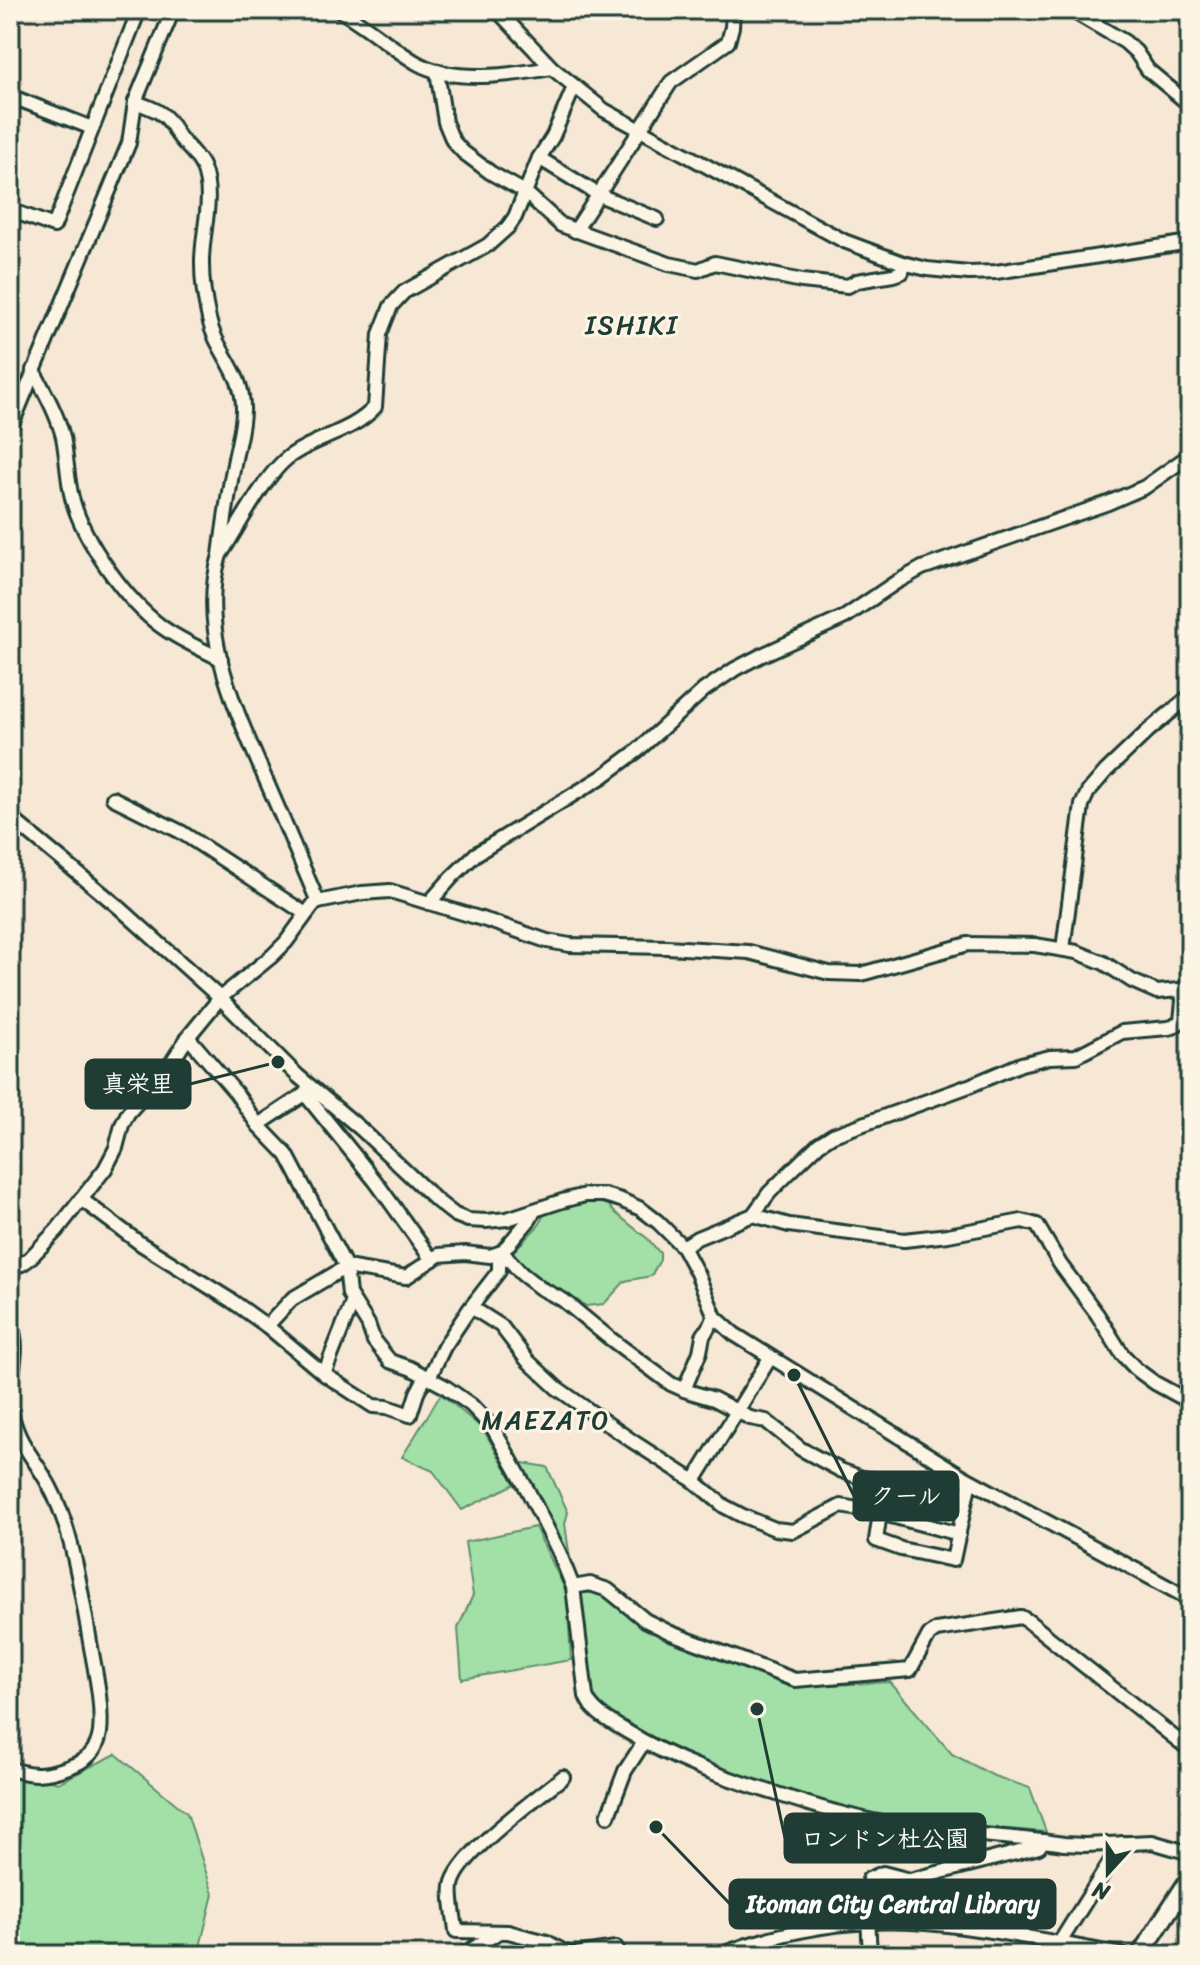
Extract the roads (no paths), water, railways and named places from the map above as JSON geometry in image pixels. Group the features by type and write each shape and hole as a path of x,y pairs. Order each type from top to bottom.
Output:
{"main road":[{"path":"1140,1955 1190,1878"}],"street":[{"path":"10,210 54,226 139,10"},
{"path":"10,429 129,143 135,102 173,10"},
{"path":"339,10 415,62 437,71 512,75 552,68"},
{"path":"497,10 552,68 604,110 844,241 903,263 927,269 996,272 1190,242"},
{"path":"575,231 671,82 728,42 733,10"},
{"path":"1071,10 1125,42 1155,76 1190,105"},
{"path":"437,71 440,101 453,141 491,173 525,192 561,225 575,231 669,264 698,270 715,263 802,281 848,286 857,281 902,272 903,263"},
{"path":"220,555 282,463 300,449 348,427 375,407 380,334 391,306 404,292 488,245 508,227 574,87"},
{"path":"10,96 92,128"},
{"path":"135,102 154,108 171,122 202,164 207,181 209,195 202,266 204,292 209,322 241,386 243,408 213,593 214,614 231,697 318,902"},
{"path":"539,158 599,195 657,219"},
{"path":"33,370 56,416 72,497 79,519 94,547 114,577 158,624 221,659"},
{"path":"429,903 476,854 602,777 637,751 704,690 735,669 845,617 922,568 1108,503 1145,487 1190,455"},
{"path":"1063,949 1082,805 1088,792 1149,730 1190,696"},
{"path":"113,798 181,832 306,914"},
{"path":"10,817 121,909 220,998 307,1090 432,1260"},
{"path":"10,1267 22,1264 37,1252 105,1169 128,1113 168,1068 188,1037 220,998 272,956 318,902 390,891 547,941 570,945 749,952 829,973 861,974 968,944 1035,945 1077,952 1157,992 1186,989 1181,1021 1173,1027 1122,1032 1076,1056 1050,1057 1021,1064 833,1135 819,1144 769,1193 753,1215 683,1247"},
{"path":"188,1037 236,1093 258,1125 287,1155 346,1267 349,1294 368,1324 374,1341 390,1361 428,1377 471,1405 493,1428 559,1552 573,1587 586,1696 590,1706 644,1742 686,1763 842,1814 899,1826 1085,1845 1152,1842 1190,1853"},
{"path":"258,1125 307,1090"},
{"path":"307,1090 361,1129 455,1215 468,1220 507,1219 585,1195 604,1195 641,1209 683,1247 715,1317 734,1334 967,1479 1190,1599"},
{"path":"81,1199 141,1244 267,1326 324,1374 373,1406 410,1415 417,1393 444,1347 499,1271 502,1252 534,1211"},
{"path":"753,1215 789,1225 904,1240 1022,1221 1037,1225 1060,1264 1129,1361 1155,1383 1190,1402"},
{"path":"267,1326 292,1299 346,1267 406,1277 439,1255 465,1253 490,1256 502,1252"},
{"path":"502,1252 522,1274 563,1300 671,1384 714,1399 750,1418 766,1421 801,1449 840,1470 862,1478 890,1482 937,1483 967,1479"},
{"path":"324,1374 353,1301"},
{"path":"471,1307 501,1326 527,1360 557,1388 741,1515 775,1529 793,1531 841,1506 959,1534"},
{"path":"684,1390 700,1352 703,1336 715,1317"},
{"path":"10,1323 17,1347 10,1390"},
{"path":"694,1481 770,1358"},
{"path":"10,1405 13,1424 51,1488 66,1529 95,1669 100,1735 88,1759 68,1768 36,1775 23,1774 10,1768"},
{"path":"880,1513 876,1540 901,1549 953,1560 967,1479"},
{"path":"573,1587 590,1584 608,1590 645,1620 671,1633 795,1680 910,1670 929,1635 936,1630 1021,1617 1190,1750"},
{"path":"608,1816 625,1771 644,1742"},
{"path":"563,1777 480,1845 460,1867 452,1886 456,1931 508,1932 547,1942 570,1955 616,1948 620,1955"},
{"path":"870,1955 869,1879 883,1873 910,1880 1039,1847 1043,1841"},
{"path":"1056,1949 1122,1843"},
{"path":"719,1955 783,1933 868,1922 941,1925 1056,1949 1124,1955"},
{"path":"463,1955 499,1932"}],"place":[{"name":"真栄里","path":"278,1062"},
{"name":"クール","path":"794,1375"},
{"name":"ロンドン杜公園","path":"757,1709"},
{"name":"Itoman City Central Library","path":"656,1827"}],"district":[{"name":"ISHIKI","path":"632,325"},
{"name":"MAEZATO","path":"546,1420"}]}
